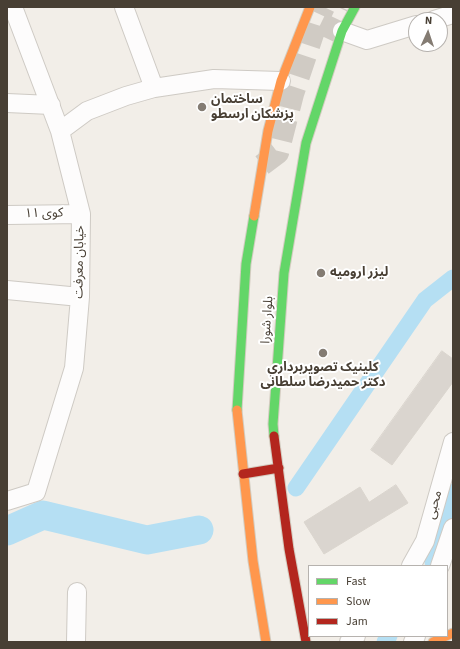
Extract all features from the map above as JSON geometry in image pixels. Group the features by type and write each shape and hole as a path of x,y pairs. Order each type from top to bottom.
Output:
{"main road":[{"name":"بلوار شورا","path":"266,642 253,560 236,418 246,264 268,131 281,81 310,7"},
{"name":"بلوار شورا","path":"306,642 289,549 273,424 284,273 306,143 342,31 355,7"},
{"path":"243,474 279,468"},
{"path":"433,642 444,637"}],"street":[{"name":"خیابان معرفت","path":"7,501 36,492 74,368 80,297 81,214 60,131 13,7"},
{"path":"124,7 154,88"},
{"path":"342,31 368,40 408,28"},
{"path":"60,131 87,111 126,96 154,88 214,80 281,81"},
{"path":"7,103 51,105"},
{"name":"کوی ۱۱","path":"7,215 81,214"},
{"path":"7,290 80,297"},
{"name":"محبی","path":"412,565 425,541 453,442"},
{"path":"440,565 453,528"},
{"path":"76,642 77,592"}],"building":[{"path":"442,351 453,359 453,382 392,465 371,450"},
{"path":"396,485 408,503 324,554 304,522 360,487 369,502"}],"waterway":[{"path":"296,488 425,300 453,278"},
{"path":"433,562 453,492"},
{"path":"7,531 43,515 147,540 199,530"},
{"path":"385,642 388,637"}],"tunnel":[{"path":"262,165 278,153 293,94 317,22 324,7"},
{"path":"326,38 341,7"}],"traffic: fast":[{"path":"274,436 273,424 284,273 306,143 342,31 355,7"},
{"path":"237,410 246,264 254,216"}],"traffic: slow":[{"path":"254,216 268,131 281,81 310,7"},
{"path":"237,410 253,561 266,642"},
{"path":"448,635 453,633"},
{"path":"433,642 444,637"}],"traffic: jam":[{"path":"274,436 289,549 306,642"},
{"path":"243,474 279,468"}],"place":[{"name":"ساختمان پزشکان ارسطو","path":"202,107"},
{"name":"لیزر ارومیه","path":"321,273"},
{"name":"کلینیک تصويربرداري دکتر حمیدرضا سلطانی","path":"323,353"}]}
